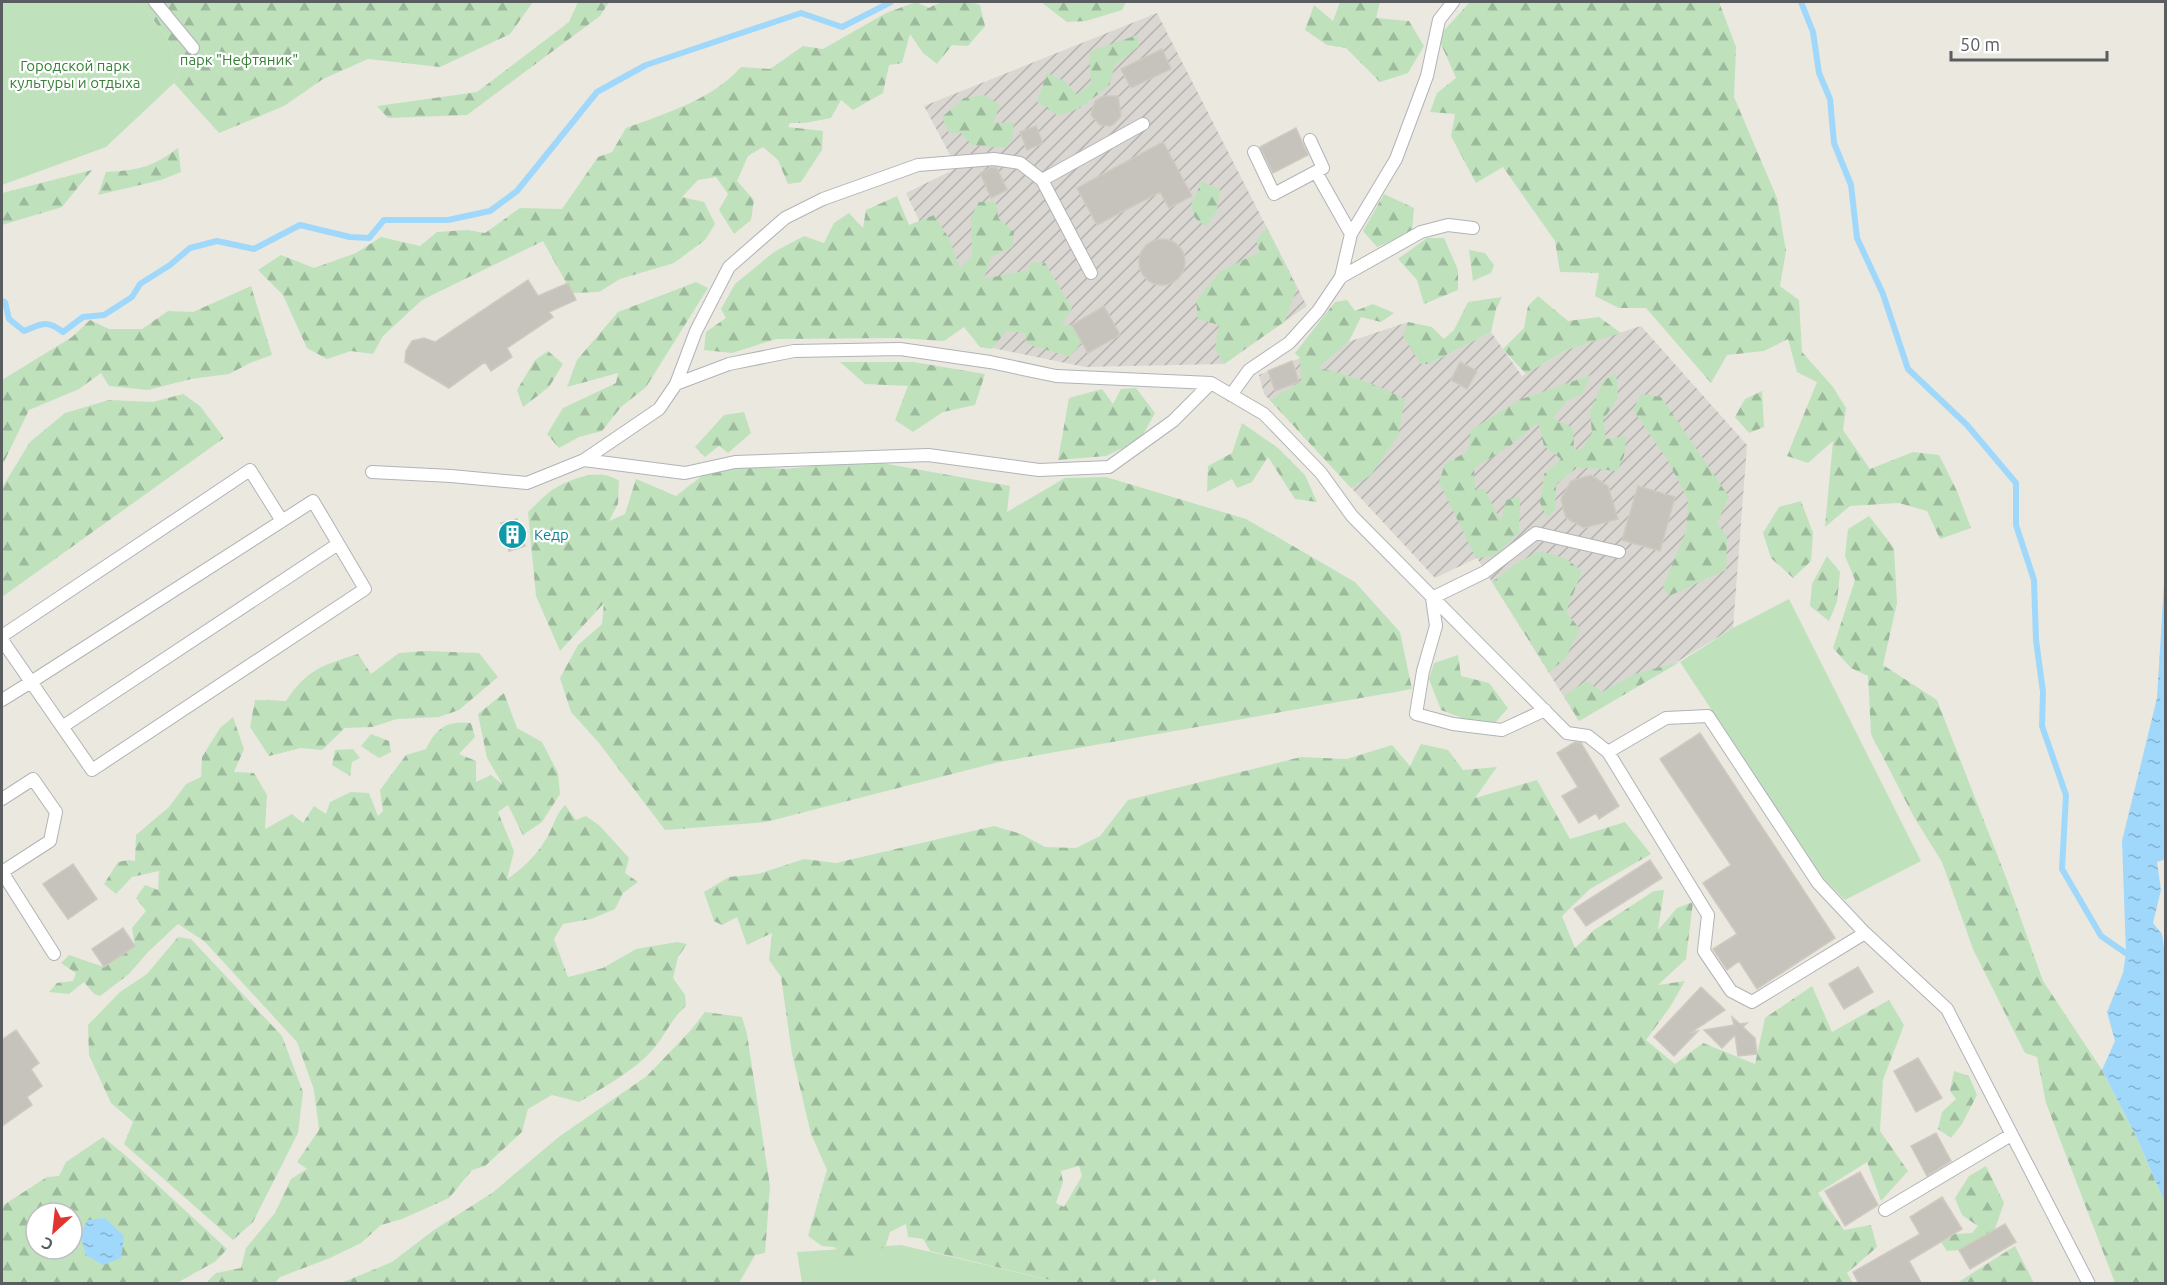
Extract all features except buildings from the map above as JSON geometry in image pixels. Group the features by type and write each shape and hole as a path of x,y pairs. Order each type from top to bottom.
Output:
{"lane":[{"path":"155,2 193,48"},
{"path":"1231,395 1249,370 1289,343 1318,311 1341,277 1351,234 1396,159 1427,76 1439,20 1453,2"},
{"path":"1042,180 1143,124"},
{"path":"1254,152 1274,194 1323,168 1310,140"},
{"path":"372,472 527,483 584,460 658,409 676,384 696,331 729,267 785,218 824,199 918,165 993,159 1020,163 1042,180 1091,273"},
{"path":"1316,172 1351,234"},
{"path":"1341,277 1421,232 1448,225 1473,228"},
{"path":"676,384 729,364 794,351 900,349 990,362 1056,376 1211,382 1264,414 1321,473 1352,516 1566,733 1588,736 1608,752 1708,915 1704,951 1731,991 1752,1002 1865,933"},
{"path":"584,460 685,473 735,462 928,455 1040,470 1109,467 1173,421 1211,382"},
{"path":"2,700 31,682 282,521 313,501 365,589 92,770 31,682 2,638 250,470 282,521"},
{"path":"1432,598 1485,572 1536,533 1619,552"},
{"path":"62,727 338,544"},
{"path":"1432,598 1436,626 1423,670 1416,714 1453,724 1502,730 1545,710"},
{"path":"1608,752 1666,718 1708,716 1818,883 1865,933 1947,1009 2089,1284"},
{"path":"2,799 33,779 56,812 50,841 2,872 54,954"},
{"path":"1885,1210 2012,1135"}],"shaded area":[{"path":"1157,13 1307,306 1224,364 1085,367 978,345 906,193 957,168 924,106"},
{"path":"1408,322 1429,364 1491,332 1522,376 1566,350 1641,326 1747,445 1733,628 1579,721 1477,558 1435,578 1264,394 1259,375 1300,358"}],"green space":[{"name":"Городской парк культуры и отдыха","path":"2,2 140,2 168,39 179,71 174,83 106,147 2,185"},
{"name":"парк \"Нефтяник\"","path":"140,2 533,2 510,34 440,67 368,59 323,79 284,106 219,133 174,83 179,71 168,39"},
{"path":"578,2 609,2 600,16 467,115 388,118 377,106 477,92 569,22"},
{"path":"916,2 929,8 940,3 954,2 980,5 985,26 968,46 952,45 937,64 923,53 910,34 902,63 889,65 883,93 853,110 841,100 831,118 805,123 790,123 788,127 823,131 822,150 801,182 788,184 778,160 763,147 748,156 737,181 754,200 751,220 734,234 719,210 728,194 716,177 698,180 682,197 704,202 715,224 705,240 674,263 620,279 599,292 572,293 543,241 422,300 383,336 373,354 351,351 327,359 307,348 283,295 258,270 281,255 314,268 356,253 381,237 420,246 437,232 468,230 485,233 520,208 562,209 598,157 612,152 626,128 702,97 741,67 770,69 803,46 823,49 886,13"},
{"path":"1041,2 1126,2 1122,10 1086,21 1067,22"},
{"path":"1340,2 1380,2 1376,18 1409,21 1424,46 1408,73 1380,82 1346,48 1327,45 1305,30 1314,5 1333,21"},
{"path":"1470,2 1719,2 1736,47 1734,97 1777,198 1786,251 1780,286 1799,300 1802,352 1833,387 1846,408 1843,430 1870,469 1913,452 1939,455 1957,491 1971,528 1940,539 1927,511 1899,503 1850,506 1825,527 1833,441 1808,463 1787,456 1817,382 1797,372 1788,339 1764,351 1727,355 1711,383 1646,308 1619,308 1595,296 1599,273 1560,272 1555,241 1503,167 1476,183 1451,136 1455,114 1430,112 1437,93 1456,78 1438,37"},
{"path":"1137,35 1139,46 1115,65 1109,86 1080,108 1058,116 1037,102 1047,73 1066,82 1077,95 1091,83 1089,52"},
{"path":"984,95 1000,105 993,123 1014,122 1012,140 1005,148 972,145 961,133 948,132 942,117 964,98"},
{"path":"178,148 181,172 161,180 98,195 106,172 144,167"},
{"path":"92,170 62,207 2,225 2,193"},
{"path":"1202,181 1220,190 1217,211 1206,227 1195,218 1191,205"},
{"path":"1384,194 1414,208 1412,232 1377,247 1363,231"},
{"path":"897,196 909,225 934,215 949,238 960,268 972,256 971,217 979,202 996,202 998,218 1014,232 1012,248 991,257 984,279 1028,270 1031,262 1045,263 1072,308 1062,325 1072,325 1082,342 1070,357 1025,343 1025,333 1007,331 991,349 980,347 964,327 944,341 898,338 776,339 732,353 704,350 706,332 726,318 721,309 735,284 774,252 804,236 824,243 834,223 849,213 863,228 866,210"},
{"path":"1267,228 1297,288 1285,321 1224,364 1215,349 1219,325 1198,319 1196,301 1220,271 1260,252 1256,241"},
{"path":"1427,238 1444,238 1458,270 1458,290 1424,304 1417,280 1398,259"},
{"path":"1469,250 1485,253 1494,265 1491,273 1473,281"},
{"path":"696,282 708,288 646,387 621,407 602,431 579,437 559,448 547,434 563,408 616,383 618,373 567,387 577,360 618,312"},
{"path":"251,286 272,355 229,374 191,379 148,390 109,386 101,373 79,389 29,410 2,466 2,380 72,337 90,320 109,329 142,329 168,311 193,312"},
{"path":"1538,296 1568,321 1599,317 1621,333 1566,350 1526,374 1503,349 1524,328 1528,306"},
{"path":"1502,297 1496,309 1491,332 1429,364 1421,364 1403,336 1408,322 1432,327 1444,339 1454,330 1468,302"},
{"path":"1347,300 1355,311 1373,304 1394,313 1381,322 1361,317 1349,341 1318,368 1363,380 1405,399 1398,436 1371,475 1351,488 1270,400 1301,381 1300,358 1295,353 1335,302"},
{"path":"548,351 563,364 549,387 523,407 517,390 535,360"},
{"path":"840,362 913,362 985,374 975,405 943,412 913,432 895,420 908,386 865,384"},
{"path":"1616,373 1618,398 1603,420 1606,439 1626,436 1624,456 1617,471 1578,467 1556,484 1555,509 1547,517 1540,503 1544,474 1561,459 1544,446 1538,422 1510,446 1474,468 1475,490 1484,489 1501,521 1506,500 1520,497 1519,532 1495,556 1476,558 1439,482 1445,464 1468,451 1471,430 1519,400 1591,375 1582,394 1568,400 1553,418 1573,428 1574,449 1582,449 1592,433 1590,412 1603,381"},
{"path":"1136,388 1155,413 1140,440 1106,456 1058,460 1069,398 1102,389 1113,404 1121,389"},
{"path":"1762,391 1764,427 1749,433 1735,417 1745,399"},
{"path":"183,394 200,406 224,438 2,597 2,488 30,442 65,413 109,400 153,402"},
{"path":"1641,394 1661,397 1729,497 1717,523 1727,537 1726,570 1669,596 1663,586 1686,532 1688,500 1667,459 1633,410"},
{"path":"744,412 751,433 728,453 719,446 705,457 695,447 724,415"},
{"path":"1242,423 1278,448 1305,475 1317,502 1295,499 1268,457 1252,482 1237,488 1232,479 1207,492 1208,466 1232,453"},
{"path":"865,460 1010,486 1007,512 1065,478 1106,477 1246,519 1355,582 1400,632 1412,689 999,762 766,822 665,830 599,743 571,712 560,678 578,645 602,624 604,603 560,651 536,596 528,512 553,489 588,475 604,475 619,481 618,504 609,521 625,514 636,479 676,496 703,475 733,465 785,469"},
{"path":"1801,501 1813,533 1811,561 1793,578 1771,558 1763,533 1779,507"},
{"path":"1869,516 1894,548 1897,603 1883,665 1937,700 2007,880 2043,981 2102,1070 2136,1136 2165,1203 2165,1283 2115,1283 2046,1103 2037,1057 2025,1053 1973,949 1942,862 1914,817 1871,734 1868,676 1851,668 1833,648 1855,580 1845,556 1848,529"},
{"path":"1539,551 1565,558 1582,571 1566,612 1580,629 1565,659 1549,672 1492,582 1514,565"},
{"path":"1827,556 1840,572 1837,602 1829,621 1810,606 1812,584"},
{"path":"1789,599 1921,861 1845,900 1821,876 1680,662 1733,628"},
{"path":"425,651 479,653 498,677 459,710 439,717 397,719 372,727 345,728 322,750 301,748 269,756 250,727 255,700 286,701 301,682 325,665 358,654 371,674 399,653"},
{"path":"1458,655 1461,676 1489,683 1508,708 1494,724 1467,720 1441,710 1429,679 1434,663"},
{"path":"1680,662 1579,721 1564,696 1586,681 1602,692 1635,674"},
{"path":"504,693 517,728 542,742 558,773 560,794 542,822 523,835 508,805 498,812 514,851 507,879 536,853 565,805 576,820 586,816 600,826 629,858 625,873 638,882 623,893 615,909 591,919 563,924 554,939 568,977 603,968 636,949 677,942 687,944 678,957 673,978 685,995 686,1006 648,1055 620,1077 579,1102 552,1095 528,1109 522,1132 485,1166 472,1170 449,1198 402,1219 381,1225 361,1243 330,1258 280,1277 275,1283 206,1283 216,1273 241,1268 246,1248 275,1213 291,1179 307,1169 297,1162 319,1130 314,1090 297,1042 204,941 178,924 148,952 129,974 100,996 94,994 84,982 69,994 49,992 57,983 73,981 76,973 61,963 69,955 104,967 135,946 132,928 146,911 136,898 145,885 158,890 159,871 132,877 116,894 104,884 118,862 135,861 136,835 169,807 186,784 201,777 202,757 220,728 233,717 244,749 234,772 254,773 267,795 265,829 292,814 303,823 314,806 326,814 330,802 351,792 369,793 378,816 383,811 380,790 406,755 426,749 438,731 449,724 471,723 475,737 459,754 476,761 476,782 491,775 503,785 487,758 478,714"},
{"path":"371,734 389,741 391,752 379,758 361,746"},
{"path":"1421,744 1448,750 1463,770 1497,767 1475,798 1537,780 1570,839 1625,822 1651,854 1590,889 1562,916 1575,948 1594,930 1654,891 1664,890 1658,930 1677,908 1693,902 1686,959 1658,985 1685,981 1670,1007 1646,1040 1675,1064 1703,1043 1755,1064 1765,1018 1812,986 1832,1032 1889,1000 1904,1025 1883,1080 1880,1131 1908,1171 1881,1201 1867,1162 1818,1193 1844,1230 1871,1225 1877,1247 1847,1273 1853,1283 1158,1284 1155,1279 1146,1283 1062,1283 930,1251 923,1239 908,1237 906,1224 890,1232 885,1248 870,1249 861,1261 844,1256 834,1247 822,1246 808,1236 827,1170 811,1134 792,1054 781,977 769,960 772,933 747,945 737,917 722,925 714,921 704,892 729,877 758,874 804,859 836,863 994,826 1021,834 1045,847 1076,848 1100,836 1128,800 1301,757 1347,759 1392,745 1410,766","holes":["1079,1166 1082,1176 1064,1207 1056,1203 1063,1182 1061,1171"]},
{"path":"353,749 360,758 352,762 350,776 332,765 335,750"},
{"path":"178,937 191,939 282,1036 303,1092 298,1133 253,1222 233,1240 124,1144 133,1122 111,1103 89,1055 88,1025 120,992 147,974"},
{"path":"705,1012 742,1017 747,1034 770,1186 765,1253 755,1255 739,1283 341,1283 392,1262 434,1230 492,1193 560,1136 647,1076"},
{"path":"1954,1071 1969,1076 1977,1095 1962,1124 1951,1138 1938,1129 1942,1112 1956,1099 1950,1091"},
{"path":"103,1137 227,1249 216,1261 177,1283 2,1284 2,1206 47,1177 59,1176 66,1162"},
{"path":"1986,1166 2004,1203 1995,1229 1959,1250 1947,1251 1941,1242 1954,1234 1972,1233 1978,1226 1962,1215 1955,1198 1969,1176"},
{"path":"901,1245 1062,1283 802,1283 797,1252"},
{"path":"2015,1246 2034,1283 1957,1283"}],"water":[{"path":"2165,567 2166,859 2157,862 2161,890 2153,923 2162,934 2165,956 2165,1203 2136,1136 2102,1070 2115,1041 2107,1012 2123,973 2126,953 2122,841 2157,698"},
{"path":"105,1218 124,1236 121,1258 103,1265 86,1255 84,1227 88,1220"}],"waterway":[{"path":"2,301 5,302 9,319 24,331 48,324 63,332 83,317 104,315 132,297 140,284 170,265 190,248 217,241 254,249 300,225 350,237 369,238 384,220 448,220 490,211 517,191 597,92 646,65 801,13 842,27 891,2"},
{"path":"1801,2 1813,32 1819,73 1830,99 1834,143 1851,185 1857,238 1883,294 1908,369 1967,425 2016,483 2016,525 2034,580 2036,640 2043,692 2042,726 2066,795 2062,869 2101,936 2130,956"}],"place":[{"name":"Кедр","path":"513,535"}]}
